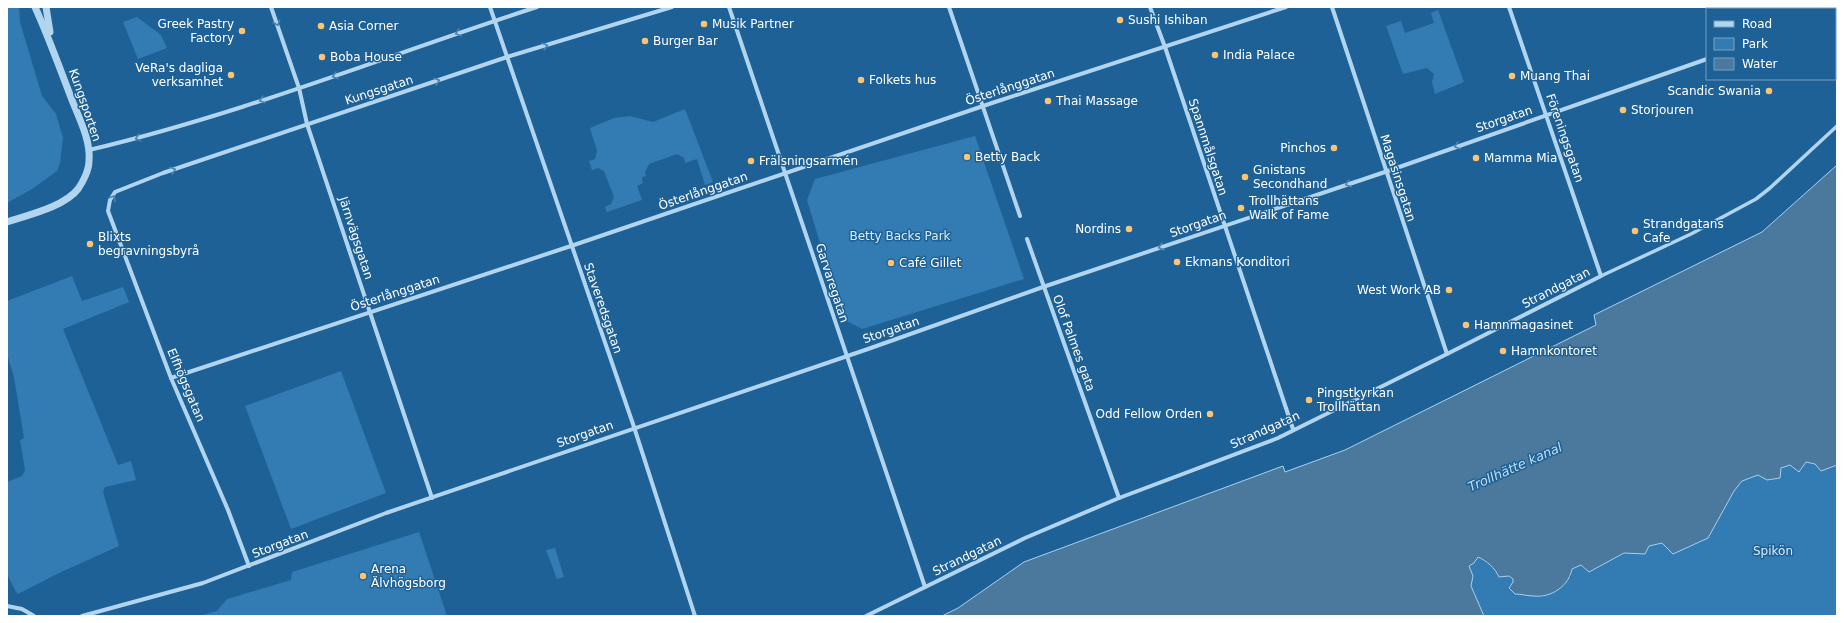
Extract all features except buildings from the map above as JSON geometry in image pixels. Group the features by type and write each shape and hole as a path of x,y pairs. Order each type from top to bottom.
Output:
{"street":[{"name":"Kungsporten","path":"7,222 63,202 77,190 90,162 89,150 52,44 35,7"},
{"name":"Kungsporten","path":"46,7 52,44"},
{"name":"Järnvägsgatan","path":"271,7 299,88 307,124 432,498"},
{"name":"Staveredsgatan","path":"490,7 634,427 695,616"},
{"path":"89,150 148,135 299,88 494,20 537,7"},
{"name":"Kungsgatan","path":"108,212 110,200 115,192 163,173 507,57 672,7"},
{"name":"Garvaregatan","path":"730,7 925,587"},
{"path":"949,7 1020,216"},
{"name":"Spannmålsgatan","path":"1150,7 1293,429"},
{"name":"Österlånggatan","path":"171,378 571,246 983,106 1165,48 1286,7"},
{"name":"Magasinsgatan","path":"1332,7 1385,172 1447,354"},
{"name":"Föreningsgatan","path":"1510,7 1601,276"},
{"name":"Storgatan","path":"82,616 203,583 386,513 634,427 847,356 1224,225 1385,172 1706,59"},
{"name":"Strandgatan","path":"866,616 1025,538 1120,498 1278,438 1293,429 1447,354 1601,276 1692,234 1756,199 1770,188 1837,126"},
{"name":"Elfhögsgatan","path":"108,212 171,378 228,510 249,566"},
{"name":"Olof Palmes gata","path":"1027,239 1120,498"},
{"path":"7,606 22,609 34,616"}],"green space":[{"path":"7,7 19,7 20,22 42,96 56,114 63,138 60,163 57,171 32,189 7,203"},
{"path":"1438,10 1464,82 1435,94 1432,82 1434,74 1427,68 1403,74 1386,26 1401,21 1405,33 1434,23 1431,13"},
{"path":"137,17 161,35 167,48 138,59 123,22"},
{"path":"685,109 713,182 705,185 697,159 685,163 684,158 677,154 649,164 645,172 646,176 642,177 643,183 637,186 642,200 607,212 605,207 611,204 614,197 604,171 598,168 592,170 589,161 595,159 597,151 590,128 614,118 630,116 653,122"},
{"name":"Betty Backs Park","path":"975,136 1024,279 862,329 843,319 807,200 815,179"},
{"path":"72,276 82,301 123,287 129,302 63,329 118,465 131,461 136,480 105,487 103,492 119,546 59,573 18,594 7,574 7,482 22,476 25,470 20,440 24,438 14,377 7,354 7,301"},
{"path":"341,371 386,493 291,529 245,406"},
{"name":"Spikön","path":"1806,462 1815,464 1821,471 1837,465 1837,616 1484,616 1471,586 1473,576 1469,565 1474,563 1478,557 1513,579 1515,594 1534,596 1571,577 1572,569 1581,565 1589,572 1625,553 1645,554 1649,546 1662,543 1708,538 1726,501 1743,481 1758,475 1767,479 1774,479 1781,474 1781,468 1790,465 1801,471"},
{"name":"Arena Älvhögsborg","path":"419,532 447,616 199,616 217,611 227,599 291,580 292,572"},
{"path":"555,548 564,577 557,579 546,550"}],"water":[{"name":"Trollhätte kanal","path":"1837,165 1837,465 1821,471 1815,464 1806,462 1799,472 1790,465 1781,468 1780,478 1767,480 1758,475 1742,481 1734,491 1708,538 1673,554 1662,543 1649,546 1645,554 1624,553 1589,572 1581,565 1572,569 1567,581 1558,590 1547,595 1540,596 1515,594 1509,588 1513,582 1513,579 1509,576 1499,577 1490,565 1478,557 1474,563 1469,566 1473,576 1471,586 1484,616 942,616 958,608 1024,562 1283,466 1285,472 1345,450 1596,325 1594,315 1762,232"}],"place":[{"name":"Sushi Ishiban","path":"1120,20"},
{"name":"Musik Partner","path":"704,24"},
{"name":"Asia Corner","path":"321,26"},
{"name":"Greek Pastry Factory","path":"242,31"},
{"name":"Burger Bar","path":"645,41"},
{"name":"India Palace","path":"1215,55"},
{"name":"Boba House","path":"322,57"},
{"name":"VeRa's dagliga verksamhet","path":"231,75"},
{"name":"Muang Thai","path":"1512,76"},
{"name":"Folkets hus","path":"861,80"},
{"name":"Scandic Swania","path":"1769,91"},
{"name":"Thai Massage","path":"1048,101"},
{"name":"Storjouren","path":"1623,110"},
{"name":"Pinchos","path":"1334,148"},
{"name":"Betty Back","path":"967,157"},
{"name":"Mamma Mia","path":"1476,158"},
{"name":"Frälsningsarmén","path":"751,161"},
{"name":"Gnistans Secondhand","path":"1245,177"},
{"name":"Trollhättans Walk of Fame","path":"1241,208"},
{"name":"Nordins","path":"1129,229"},
{"name":"Strandgatans Cafe","path":"1635,231"},
{"name":"Blixts begravningsbyrå","path":"90,244"},
{"name":"Ekmans Konditori","path":"1177,262"},
{"name":"Café Gillet","path":"891,263"},
{"name":"West Work AB","path":"1449,290"},
{"name":"Hamnmagasinet","path":"1466,325"},
{"name":"Hamnkontoret","path":"1503,351"},
{"name":"Pingstkyrkan Trollhättan","path":"1309,400"},
{"name":"Odd Fellow Orden","path":"1210,414"},
{"name":"Arena Älvhögsborg","path":"363,576"}]}
